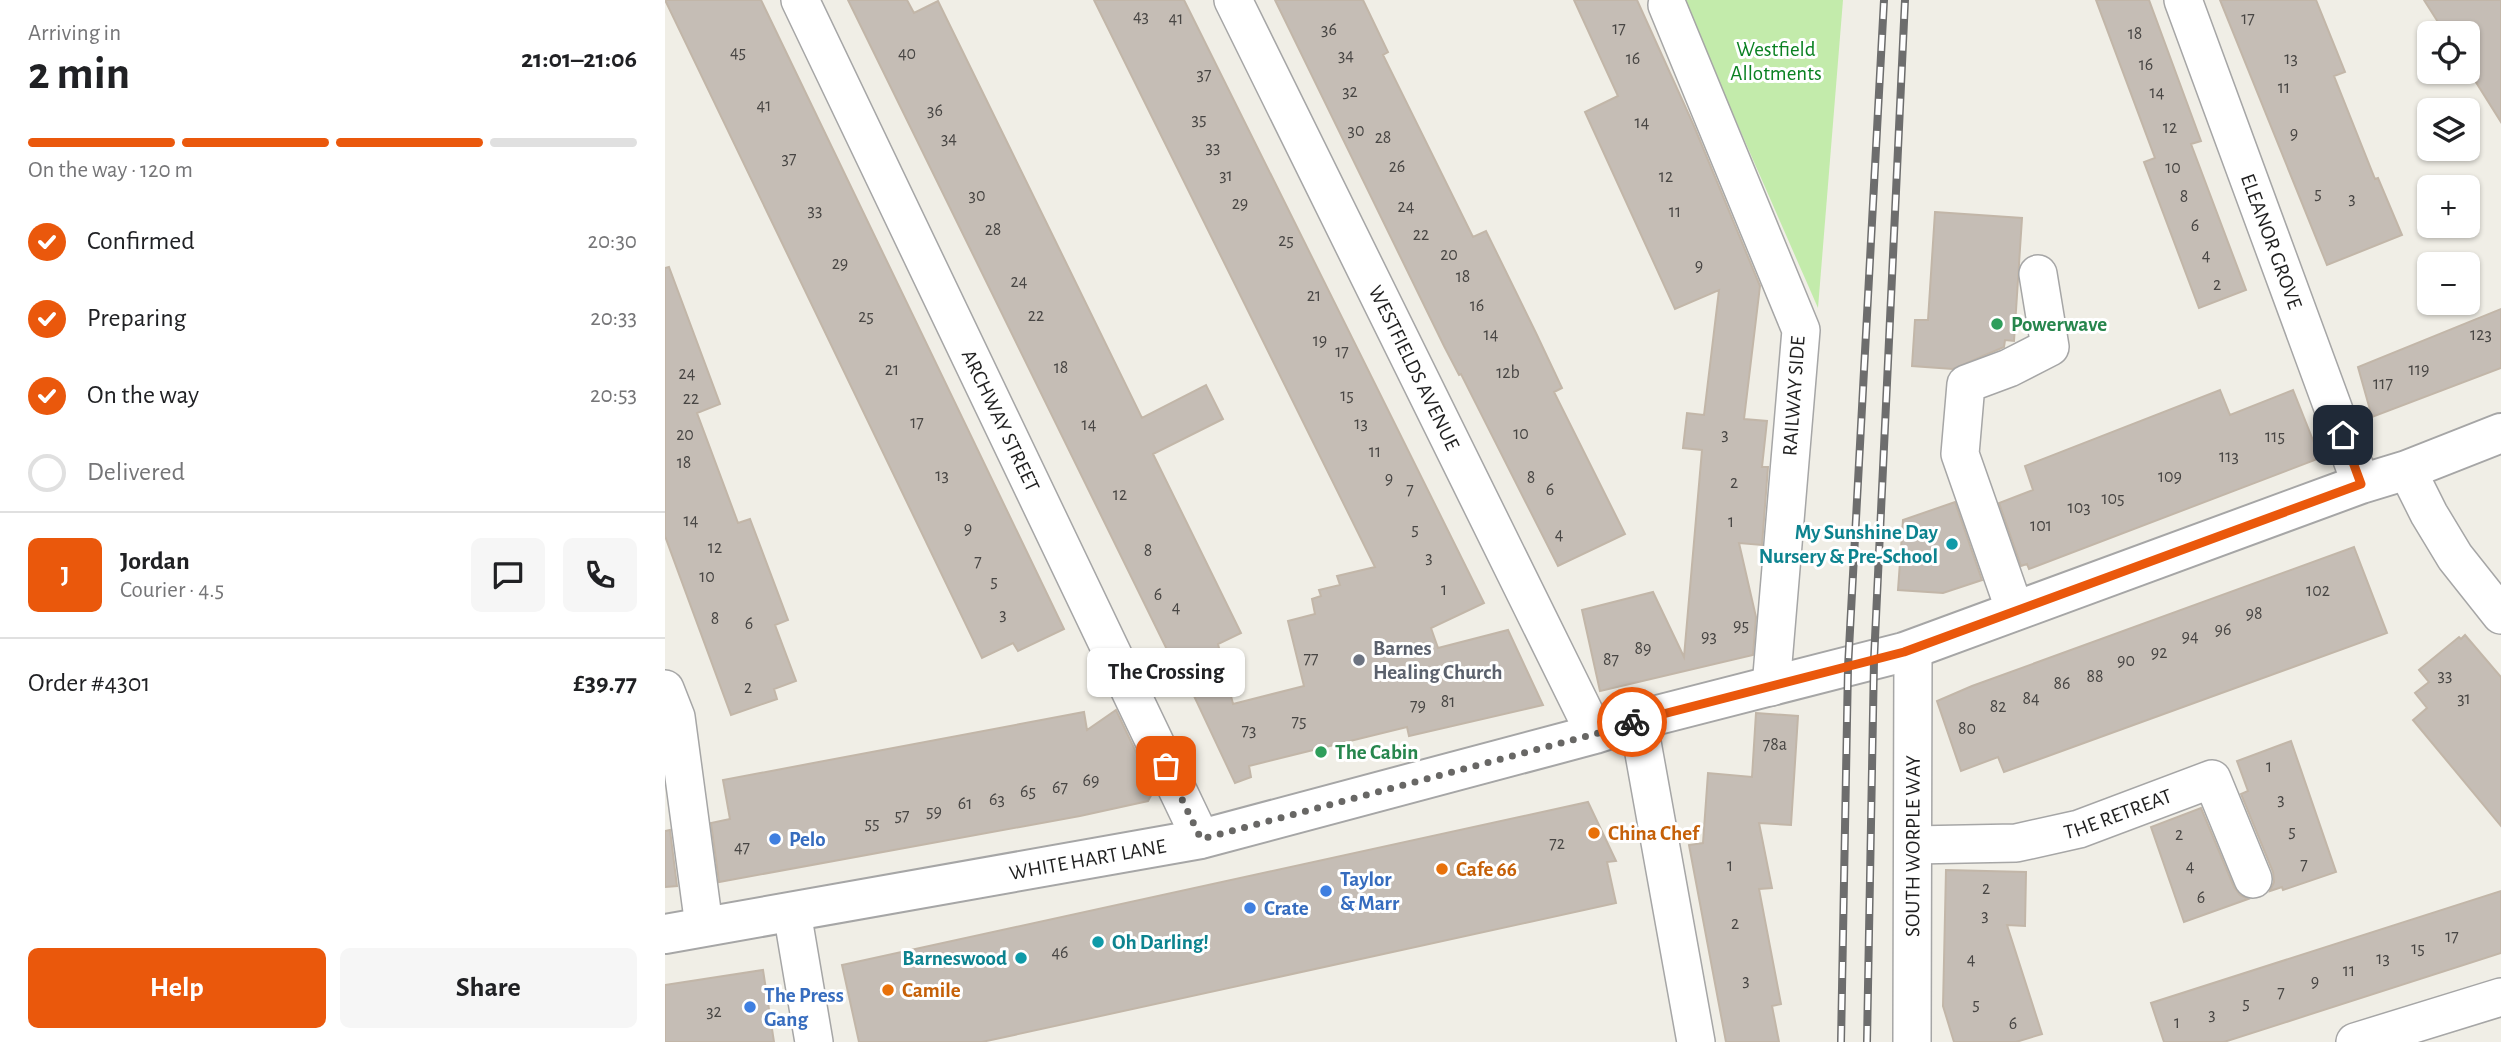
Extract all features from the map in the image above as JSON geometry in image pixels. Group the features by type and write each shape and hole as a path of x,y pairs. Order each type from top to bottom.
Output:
{"street":[{"name":"ARCHWAY STREET","path":"800,0 1201,839"},
{"name":"WESTFIELDS AVENUE","path":"1233,0 1595,734"},
{"name":"ELEANOR GROVE","path":"2183,0 2361,484"},
{"name":"RAILWAY SIDE","path":"1667,5 1801,330 1771,687"},
{"path":"2015,611 1960,454 1966,384 2009,368 2050,347 2038,274"},
{"name":"WHITE HART LANE","path":"665,934 1201,839 1595,734 1638,720 1913,649 2361,484 2407,470 2501,433"},
{"path":"2407,470 2455,557 2501,615"},
{"name":"SOUTH WORPLE WAY","path":"1912,1042 1913,649"},
{"path":"665,689 676,717 704,926"},
{"path":"1638,720 1696,1042"},
{"name":"THE RETREAT","path":"1913,845 2016,844 2079,828 2212,779 2252,879"},
{"path":"792,912 814,1042"},
{"path":"2355,1042 2501,998"}],"green space":[{"name":"Westfield Allotments","path":"1683,0 1843,0 1818,308"}],"building":[{"path":"665,0 761,0 1064,629 1018,651 1013,643 982,658"},
{"path":"848,0 907,0 914,13 938,1 1142,418 1206,385 1223,419 1153,454 1241,633 1218,644 1233,704 1304,686 1288,621 1315,614 1312,599 1321,596 1319,590 1340,585 1337,576 1375,567 1094,0 1184,0 1484,603 1431,628 1438,648 1508,630 1543,705 1409,736 1407,727 1249,766 1251,777 1235,783 1179,664 1175,666"},
{"path":"1275,0 1363,0 1388,52 1383,55 1473,237 1486,231 1562,388 1554,392 1625,534 1558,566 1461,374 1459,375 1444,346"},
{"path":"1574,0 1637,0 1694,126 1760,286 1744,419 1767,421 1762,467 1768,467 1762,545 1739,543 1756,617 1753,655 1600,691 1582,610 1653,592 1684,657 1702,450 1683,448 1687,413 1704,415 1719,290 1675,309 1585,112 1618,96"},
{"path":"2096,0 2149,0 2201,141 2191,144 2246,290 2199,308 2144,162 2155,158"},
{"path":"2220,0 2316,0 2345,72 2334,76 2375,179 2378,178 2402,235 2327,265"},
{"path":"2424,0 2501,0 2501,122 2477,84 2480,84 2480,21 2437,21"},
{"path":"1935,212 2022,218 2014,341 2005,340 2004,347 1953,369 1912,366 1915,320 1928,320"},
{"path":"669,267 720,404 697,413 738,523 750,519 788,620 775,625 796,681 774,689 777,699 731,715 665,536 665,268"},
{"path":"2501,309 2501,368 2372,417 2358,367"},
{"path":"2220,390 2230,415 2293,390 2320,458 2029,569 2027,564 2021,566 1999,503 2033,490 2025,466"},
{"name":"My Sunshine Day Nursery & Pre-School","path":"1955,502 1982,580 1943,593 1898,590 1903,520"},
{"path":"2354,547 2387,633 2004,772 1998,757 1961,771 1937,701"},
{"path":"2465,635 2501,677 2501,826 2413,720 2427,708 2415,693 2429,682 2419,670"},
{"path":"1116,710 1154,790 1148,801 1080,816 719,882 711,823 730,819 723,780 1084,712 1087,730"},
{"path":"1756,713 1798,716 1791,825 1759,823 1772,888 1759,889 1781,1004 1772,1006 1779,1042 1726,1042 1689,845 1703,843 1708,773 1752,777"},
{"path":"2291,741 2336,872 2283,890 2282,887 2270,891 2274,882 2273,872 2241,794 2248,791 2237,761"},
{"path":"1588,802 1616,861 1607,862 1616,903 982,1042 859,1042 842,965"},
{"path":"2201,808 2234,887 2240,895 2248,899 2184,922 2151,827"},
{"path":"670,830 677,886 665,887 665,831"},
{"path":"1946,870 2026,872 2025,926 2007,925 2042,1034 2016,1042 1954,1042 1943,1006"},
{"path":"2501,891 2501,953 2224,1042 2164,1042 2151,1003"},
{"path":"763,970 774,1042 665,1042 665,985"}],"railway":[{"path":"1841,1042 1848,667 1884,0"},
{"path":"1867,1042 1874,660 1905,0"}],"way so far":[{"path":"1166,766 1201,839 1397,788 1632,722"}],"place":[{"name":"Powerwave","path":"1997,324"},
{"name":"My Sunshine Day Nursery & Pre-School","path":"1952,544"},
{"name":"Barnes Healing Church","path":"1359,660"},
{"name":"The Cabin","path":"1321,752"},
{"name":"The Crossing","path":"1166,766"},
{"name":"China Chef","path":"1594,833"},
{"name":"Pelo","path":"775,839"},
{"name":"Cafe 66","path":"1442,869"},
{"name":"Taylor & Marr","path":"1326,891"},
{"name":"Crate","path":"1250,908"},
{"name":"Oh Darling!","path":"1098,942"},
{"name":"Barneswood","path":"1021,958"},
{"name":"Camile","path":"888,990"},
{"name":"The Press Gang","path":"750,1007"}],"route":[{"path":"1632,722 1904,652 2361,484 2343,435"}]}
